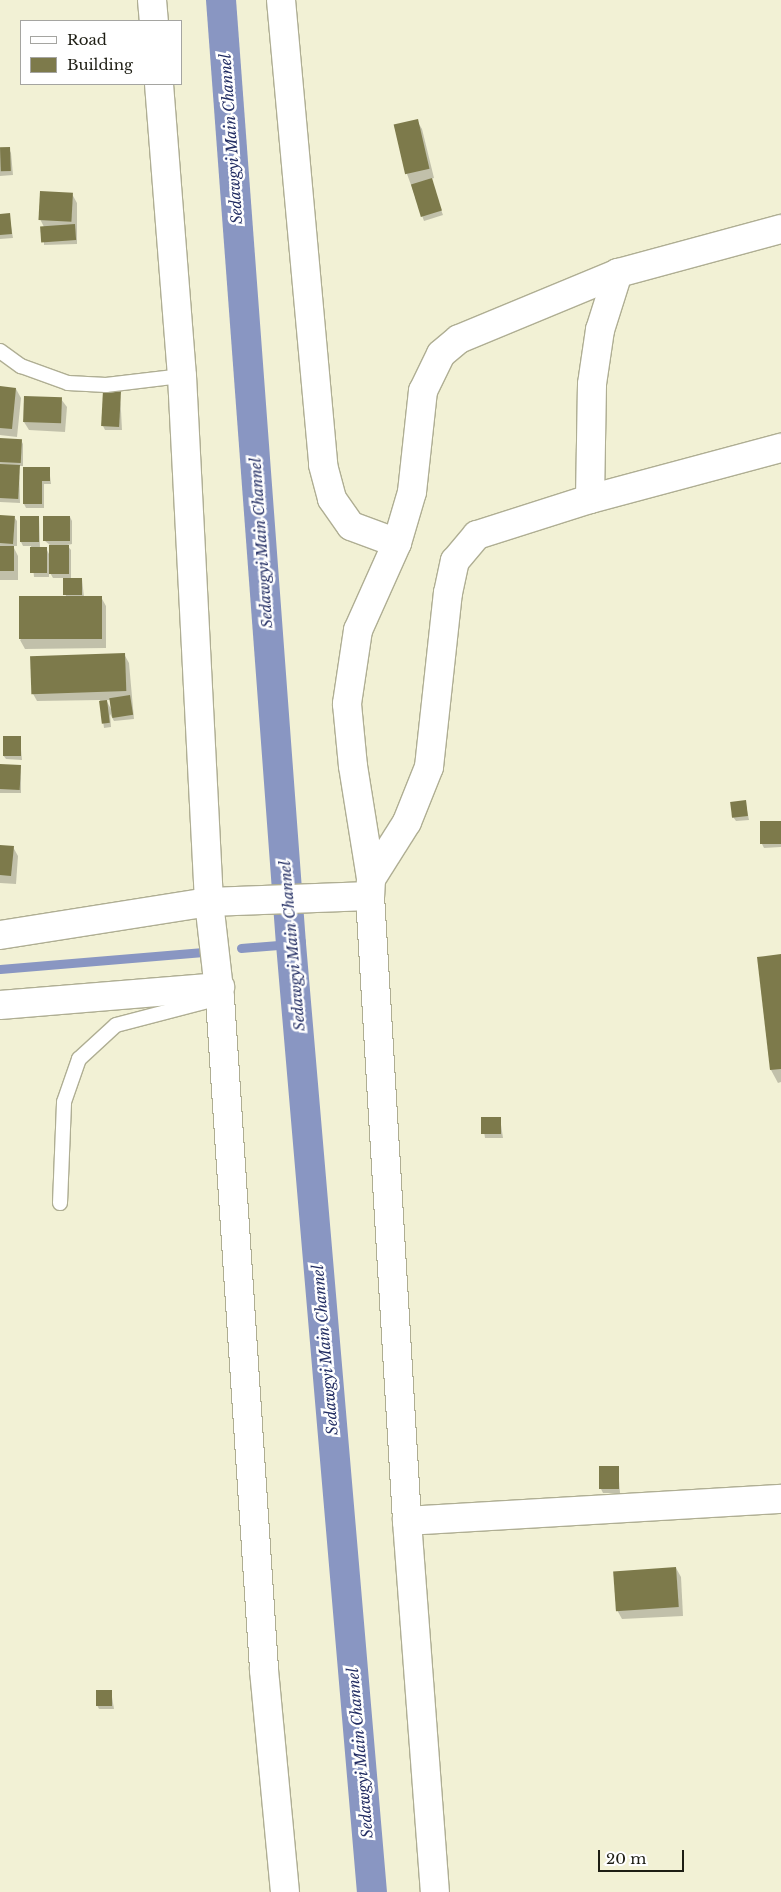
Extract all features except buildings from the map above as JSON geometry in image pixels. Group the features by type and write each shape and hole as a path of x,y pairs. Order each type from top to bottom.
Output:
{"street":[{"path":"152,0 154,20"},
{"path":"281,0 323,465 332,499 351,526 397,543"},
{"path":"159,85 220,901 220,993 264,1670 285,1892"},
{"path":"435,1892 407,1522 370,887 353,766 347,704 358,630 397,543 412,492 423,391 441,354 458,339 618,274 781,229"},
{"path":"590,499 592,384 600,330 618,274"},
{"path":"0,935 220,901 337,896 370,887 406,822 429,767 448,593 455,561 477,535 590,499 781,448"},
{"path":"0,1005 220,993"},
{"path":"407,1522 781,1499"}],"lane":[{"path":"0,352 21,366 68,383 106,385 182,376"},
{"path":"60,1203 64,1102 79,1058 116,1025 220,993"}],"waterway":[{"name":"Sedawgyi Main Channel","path":"221,0 291,944 372,1892"},
{"path":"241,948 291,944"},
{"path":"0,969 203,952"}]}
